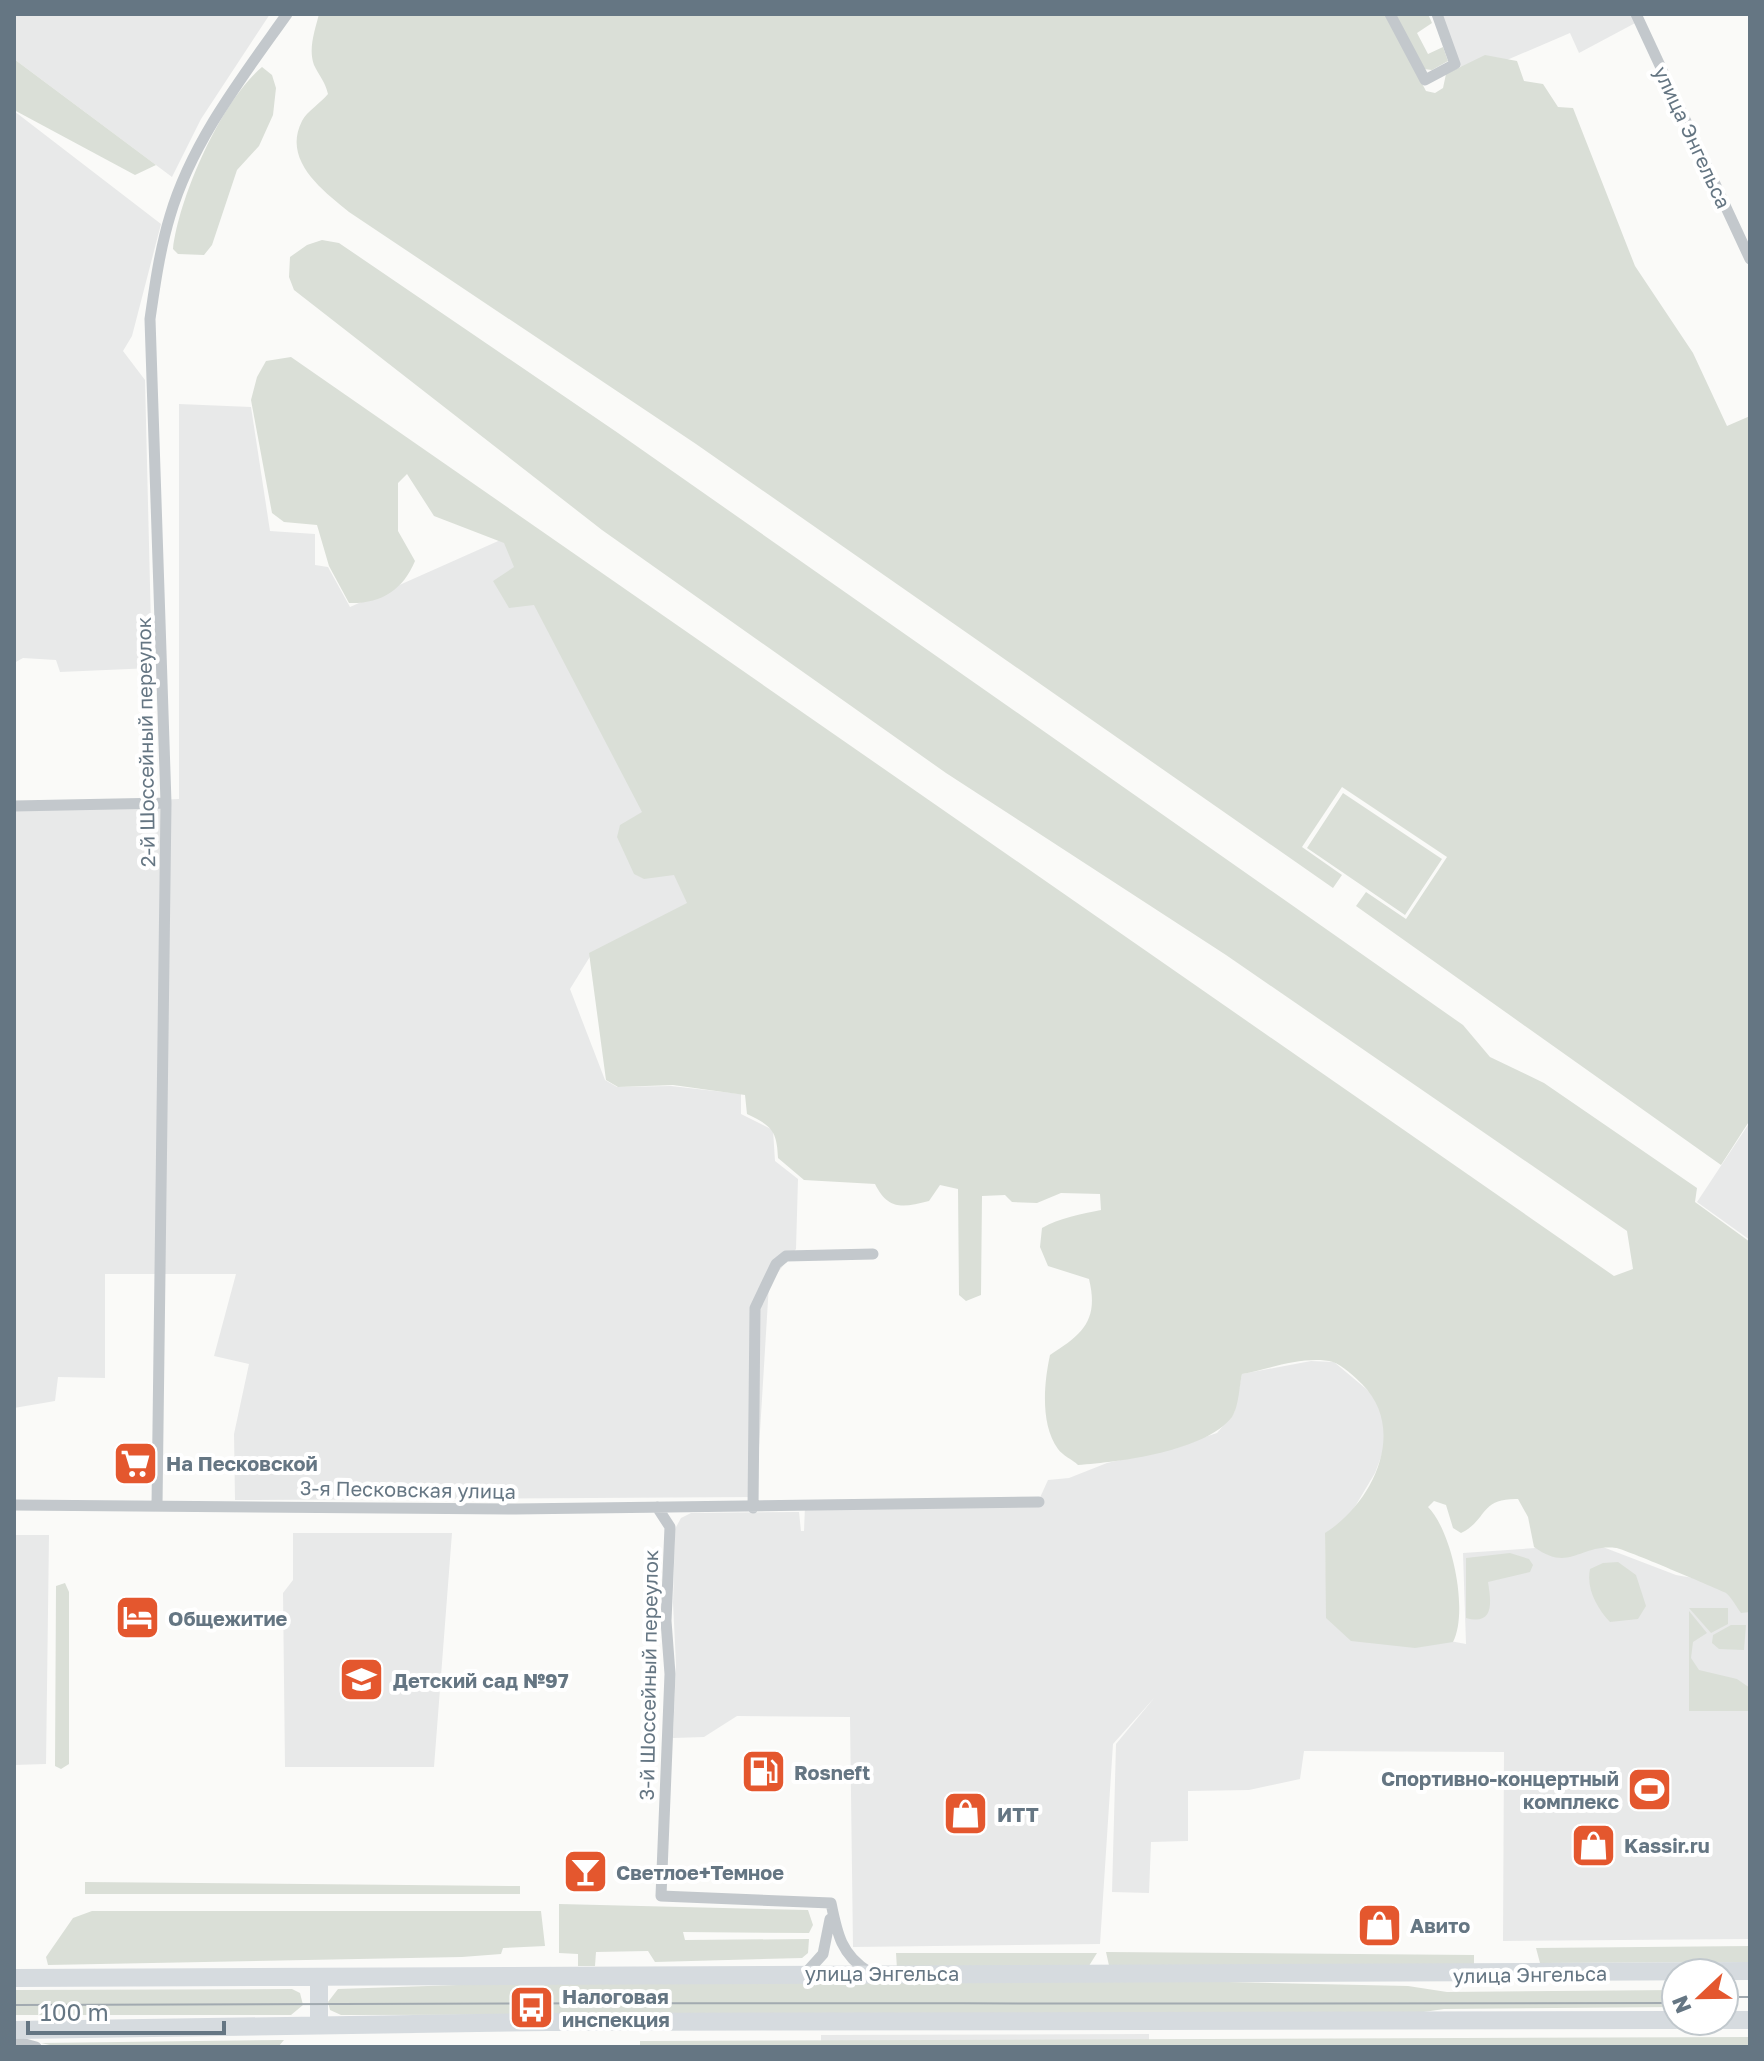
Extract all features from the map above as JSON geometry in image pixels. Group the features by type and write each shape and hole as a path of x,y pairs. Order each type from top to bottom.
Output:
{"main road":[{"name":"улица Энгельса","path":"14,1978 1660,1973"},
{"path":"319,1978 319,2025"},
{"path":"14,2030 319,2025 1660,2020"}],"street":[{"name":"2-й Шоссейный переулок","path":"157,1505 166,803 150,319 158,264 171,213 195,157 225,102 287,14"},
{"path":"1390,14 1425,80 1455,64 1437,14"},
{"name":"улица Энгельса","path":"1636,14 1750,259"},
{"path":"14,806 166,803"},
{"path":"753,1508 755,1308 776,1264 786,1256 873,1254"},
{"name":"3-я Песковская улица","path":"14,1505 753,1508 1039,1502"},
{"name":"3-й Шоссейный переулок","path":"657,1507 670,1527 666,1621 670,1674 661,1896 831,1903"},
{"path":"831,1903 841,1946 847,1956 871,1973"},
{"path":"805,1974 816,1965 829,1940 831,1903"},
{"path":"14,2041 36,2047"}],"shaded area":[{"path":"14,14 270,14 201,119 172,177 14,59"},
{"path":"319,14 1385,14 1426,91 1435,93 1443,88 1446,74 1485,55 1517,61 1524,81 1543,84 1558,107 1573,108 1635,266 1693,353 1727,426 1750,416 1750,1120 1721,1165 1356,906 1366,892 1406,919 1447,857 1342,787 1302,847 1342,875 1333,888 696,444 338,203 308,173 297,149 297,135 302,121 328,94 312,59"},
{"path":"1394,14 1428,14 1432,23 1417,33 1428,54 1443,47 1448,61 1432,70 1424,69"},
{"path":"1439,14 1636,14 1639,21 1579,53 1570,33 1465,78"},
{"path":"14,59 156,165 135,175 14,110"},
{"path":"262,67 272,75 276,88 273,115 259,146 237,170 212,245 204,255 178,254 173,249 177,228 204,151 232,102"},
{"path":"14,111 161,224 132,336 123,351 145,380 152,668 60,672 56,660 23,658 14,663"},
{"path":"322,240 339,243 618,433 1463,1025 1490,1057 1544,1083 1697,1188 1695,1202 1750,1242 1750,1612 1741,1613 1726,1593 1616,1548 1593,1550 1566,1558 1546,1554 1534,1547 1528,1517 1518,1499 1496,1502 1461,1533 1453,1528 1446,1505 1434,1501 1428,1507 1444,1534 1456,1572 1459,1611 1453,1642 1415,1648 1351,1641 1326,1618 1325,1533 1358,1504 1379,1464 1383,1443 1382,1422 1376,1402 1344,1368 1333,1362 1311,1360 1242,1374 1234,1413 1220,1429 1161,1453 1078,1465 1060,1451 1052,1439 1046,1416 1045,1390 1050,1355 1086,1324 1090,1316 1092,1293 1089,1279 1048,1266 1040,1247 1042,1228 1063,1219 1101,1210 1100,1194 1061,1193 1037,1203 1012,1202 1005,1195 982,1196 981,1295 966,1301 959,1295 958,1189 940,1185 929,1201 903,1206 885,1199 875,1184 804,1180 778,1158 772,1130 747,1114 745,1095 673,1085 618,1087 606,1080 589,953 687,903 674,875 644,879 634,874 617,837 620,825 642,812 534,605 509,608 493,581 514,567 504,543 434,516 407,474 398,483 398,531 415,561 404,580 390,593 371,601 349,603 329,566 317,525 284,522 272,513 251,400 257,377 266,361 291,357 1614,1276 1633,1269 1627,1231 1226,955 946,773 602,530 294,290 289,277 290,257 307,245"},
{"path":"179,404 251,407 270,531 315,534 315,565 328,567 350,607 505,538 699,905 591,955 570,989 605,1080 617,1087 671,1086 741,1094 741,1114 773,1130 775,1161 798,1179 796,1249 769,1284 756,1497 235,1500 234,1434 249,1364 214,1356 236,1274 105,1274 105,1378 58,1377 55,1401 14,1408 14,806 179,799"},
{"path":"1343,793 1442,859 1405,915 1307,848"},
{"path":"1750,1122 1750,1240 1697,1202"},
{"path":"1311,1361 1334,1362 1371,1393 1381,1411 1387,1441 1375,1473 1347,1520 1325,1534 1327,1618 1466,1644 1463,1553 1595,1544 1676,1575 1750,1588 1750,1939 1503,1941 1504,1752 1304,1751 1300,1779 1249,1790 1188,1791 1188,1841 1151,1842 1149,1893 1112,1892 1116,1744 1155,1697 1113,1744 1100,1944 853,1947 850,1717 737,1716 704,1737 673,1738 675,1529 681,1518 691,1513 799,1512 801,1531 804,1531 805,1506 1038,1502 1048,1480 1069,1478 1107,1463 1166,1450 1217,1433 1234,1413 1242,1374"},
{"name":"Детский сад №97","path":"293,1533 452,1533 434,1767 285,1767 283,1593 293,1580"},
{"path":"14,1535 49,1535 46,1764 14,1765"},
{"path":"1510,1553 1529,1559 1533,1565 1530,1572 1488,1582 1490,1604 1486,1615 1475,1620 1466,1618 1466,1558"},
{"path":"1618,1562 1636,1575 1646,1606 1638,1619 1610,1622 1594,1598 1589,1576 1590,1569 1603,1563"},
{"path":"65,1583 69,1592 69,1764 61,1769 55,1766 56,1586"},
{"path":"1689,1608 1728,1608 1728,1624 1711,1633"},
{"path":"1689,1611 1707,1633 1693,1642 1691,1658 1699,1670 1737,1679 1750,1688 1750,1711 1689,1711"},
{"path":"1731,1625 1746,1625 1744,1650 1719,1649 1712,1643 1713,1635"},
{"path":"85,1882 520,1886 520,1894 85,1894"},
{"path":"559,1904 808,1910 813,1925 809,1933 683,1932 685,1940 809,1939 808,1953 802,1958 655,1962 648,1951 596,1952 595,1966 578,1966 578,1954 559,1953"},
{"path":"92,1911 541,1911 545,1946 503,1948 501,1954 462,1957 48,1965 46,1957 73,1918"},
{"path":"1750,1946 1750,1962 1740,1962 1740,1957 1660,1957 1660,1962 1540,1963 1536,1948"},
{"path":"1106,1952 1474,1955 1474,1969 1110,1970"},
{"path":"896,1953 1097,1953 1087,1969 897,1969"},
{"path":"1097,1979 1408,1986 1447,1992 1660,1990 1660,2007 1444,2009 1417,2013 341,2015 330,2010 328,2002 338,1989 607,1980"},
{"path":"292,1989 300,1993 303,2005 291,2015 14,2015 14,1990"},
{"path":"1149,2034 1149,2047 821,2047 821,2035"},
{"path":"1750,2037 1750,2047 640,2047 640,2041"},
{"path":"284,2040 278,2047 59,2047 41,2043"}],"tram line":[{"path":"1740,1997 1750,1997"},
{"path":"14,2005 1660,2003"}],"place":[{"name":"На Песковской","path":"135,1463"},
{"name":"Общежитие","path":"137,1618"},
{"name":"Детский сад №97","path":"362,1680"},
{"name":"Rosneft","path":"763,1772"},
{"name":"Спортивно-концертный комплекс","path":"1650,1789"},
{"name":"ИТТ","path":"966,1814"},
{"name":"Kassir.ru","path":"1593,1845"},
{"name":"Светлое+Темное","path":"585,1872"},
{"name":"Авито","path":"1379,1925"},
{"name":"Налоговая инспекция","path":"531,2008"}]}
